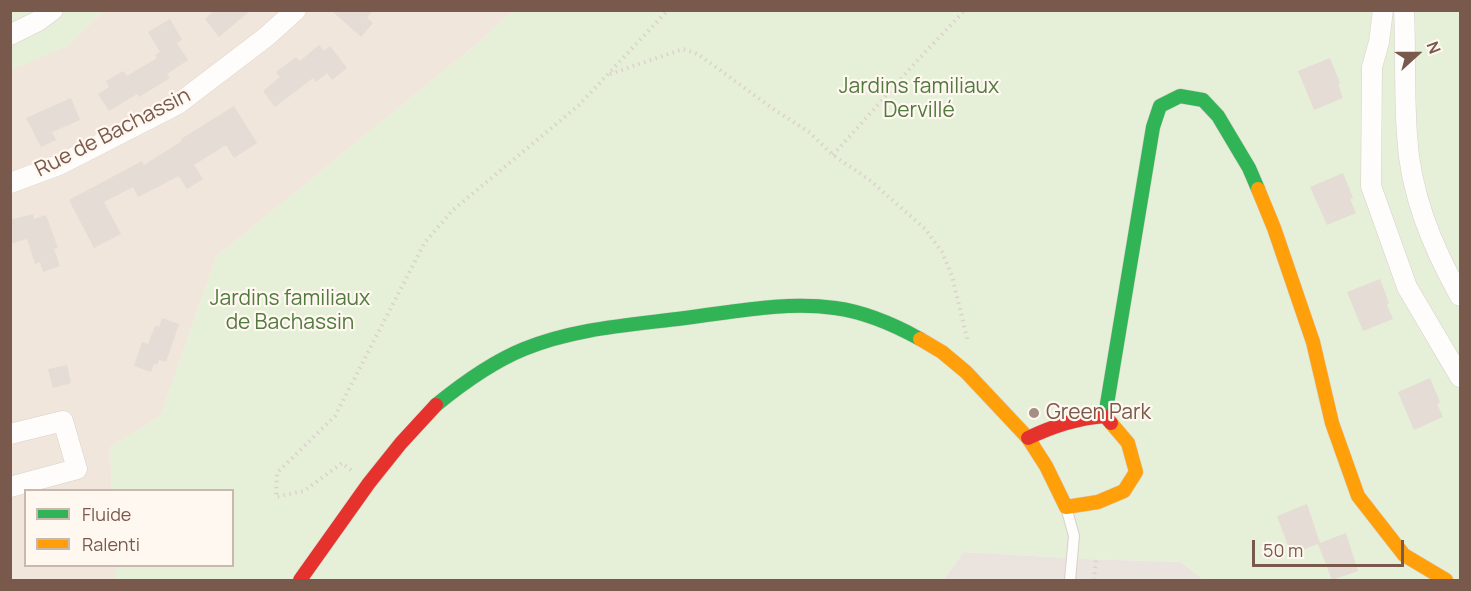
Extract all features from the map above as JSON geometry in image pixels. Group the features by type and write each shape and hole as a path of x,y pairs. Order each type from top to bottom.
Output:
{"street":[{"path":"10,35 38,21 53,10"},
{"name":"Rue de Bachassin","path":"10,183 59,165 178,104 266,37 296,10"},
{"path":"1383,10 1379,42 1372,67 1371,186 1407,287 1461,377"},
{"path":"1404,10 1407,136 1415,188 1421,214 1434,245 1461,296"},
{"path":"300,580 369,483 430,410 459,386 491,366 524,349 581,331 778,306 834,308 873,316 942,352 966,372 1028,438 1046,466 1066,507 1098,502 1124,491 1136,472 1128,443 1105,416 1153,127 1160,106 1180,96 1203,100 1218,116 1249,168 1274,228 1313,342 1332,423 1359,496 1404,555 1446,580"},
{"path":"1028,438 1045,429 1077,418 1105,416"},
{"path":"10,434 63,421 77,469 10,487"}],"lane":[{"path":"1066,507 1074,536 1070,580"}],"path":[{"path":"369,483 342,463 304,491 276,497 277,473 335,416 425,242 453,210 552,128 610,74 668,10"},
{"path":"833,155 965,10"},
{"path":"610,74 683,49 698,54 808,132 833,155 871,181 925,229 942,252 952,276 968,339 966,372"},
{"path":"1094,580 1096,559"}],"shaded area":[{"path":"104,11 513,11 478,43 216,257 161,416 110,447 112,489 24,489 24,567 116,567 116,580 11,580 10,70 67,46"},
{"path":"964,552 1181,562 1204,580 943,580"}],"green space":[{"path":"11,11 104,11 67,46 11,70"},
{"path":"513,11 1460,11 1460,580 1204,580 1181,562 964,552 943,580 116,580 116,567 234,567 234,489 112,489 110,447 161,416 216,257 478,43"}],"building":[{"path":"215,10 251,10 219,37 205,19"},
{"path":"331,10 373,10 367,18 373,23 361,37"},
{"path":"170,19 182,40 177,43 188,60 167,74 170,78 139,97 137,94 109,111 98,94 109,87 106,81 123,71 127,76 157,58 155,55 160,52 148,32"},
{"path":"319,45 324,51 330,46 347,68 332,80 327,73 316,82 313,78 275,107 263,91 280,77 276,72 296,57 300,61"},
{"path":"1330,58 1343,98 1314,110 1298,71"},
{"path":"71,98 80,120 52,132 56,140 41,147 26,118"},
{"path":"234,106 257,143 234,158 226,145 194,165 203,179 187,189 179,176 138,197 133,187 104,202 121,234 94,248 69,200 142,161 144,165"},
{"path":"1343,173 1356,213 1327,225 1310,187"},
{"path":"33,214 34,219 46,215 58,248 54,249 60,266 43,272 40,262 35,264 27,239 10,244 10,220"},
{"path":"1380,279 1393,319 1363,331 1347,292"},
{"path":"162,318 179,324 166,362 159,360 157,365 154,364 151,372 134,366 142,342 148,344 155,326 159,327"},
{"path":"67,365 71,383 53,388 48,369"},
{"path":"1430,378 1440,402 1437,404 1443,417 1414,430 1398,392"},
{"path":"1307,504 1320,543 1346,533 1358,571 1332,580 1318,544 1291,554 1277,516"}],"traffic: fast":[{"path":"1105,416 1153,127 1160,106 1180,96 1203,100 1218,116 1249,168 1258,189"},
{"path":"436,405 478,374 524,349 563,336 624,325 760,308 816,306 868,316 920,339"}],"traffic: slow":[{"path":"1258,189 1274,228 1313,342 1332,423 1358,496 1404,555 1446,580"},
{"path":"920,339 942,352 966,372 1028,438 1046,466 1066,507 1098,502 1124,491 1136,472 1128,443 1111,423"}],"traffic: jam":[{"path":"300,580 369,483 436,405"},
{"path":"1028,438 1056,426 1085,419 1105,416 1111,423"}],"place":[{"name":"Green Park","path":"1034,413"}],"park label":[{"name":"Jardins familiaux Dervillé","path":"919,99"},
{"name":"Jardins familiaux de Bachassin","path":"290,311"}]}
